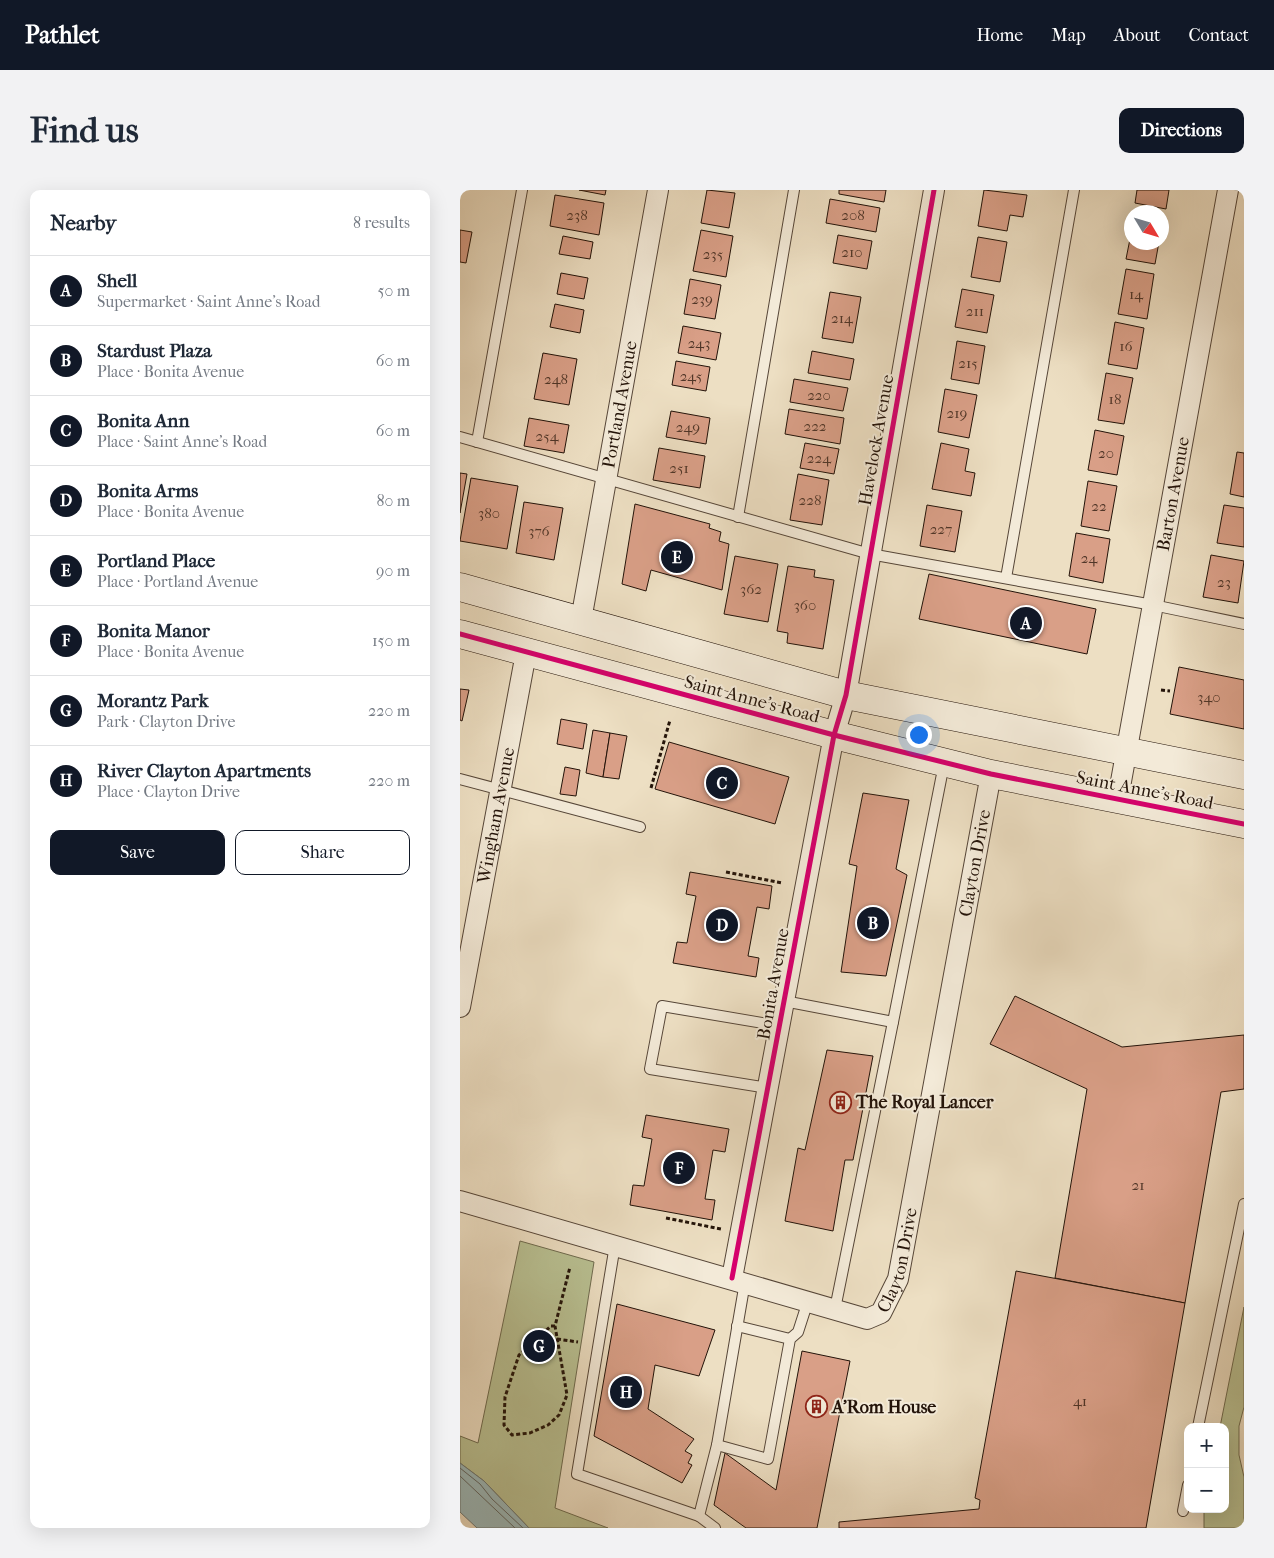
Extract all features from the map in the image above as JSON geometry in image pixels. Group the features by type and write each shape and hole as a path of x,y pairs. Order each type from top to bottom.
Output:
{"main road":[{"name":"Saint Anne's Road","path":"460,587 846,695 1244,775"},
{"name":"Saint Anne's Road","path":"460,634 834,735 991,774 1244,824"}],"street":[{"name":"Portland Avenue","path":"581,620 658,190"},
{"name":"Havelock Avenue","path":"846,695 934,190"},
{"name":"Barton Avenue","path":"1118,798 1228,190"},
{"name":"Wingham Avenue","path":"460,1007 502,790 526,653"},
{"name":"Bonita Avenue","path":"739,1280 768,1088 834,735 846,695"},
{"name":"Clayton Drive","path":"460,1201 739,1280 867,1319 881,1314 898,1279 991,774"}],"lane":[{"path":"477,442 522,190"},
{"path":"738,517 794,190"},
{"path":"1006,578 1074,190"},
{"path":"460,437 870,554 1153,605 1244,624"},
{"path":"835,1309 944,762"},
{"path":"460,779 640,827"},
{"path":"784,1001 893,1022"},
{"path":"768,1088 650,1069 662,1006 780,1026"},
{"path":"1199,1423 1244,1204"},
{"path":"615,1245 577,1474 699,1516 716,1528"},
{"path":"699,1516 717,1445 737,1326 739,1280"},
{"path":"717,1445 768,1458 790,1340 798,1332 808,1301"},
{"path":"737,1326 790,1340"},
{"path":"1183,1511 1184,1506"}],"path":[{"path":"1161,690 1170,691"},
{"path":"651,788 670,720"},
{"path":"726,872 782,883"},
{"path":"666,1218 721,1229"},
{"path":"555,1326 551,1326 519,1355 505,1397 504,1425 512,1435 530,1433 548,1424 559,1415 567,1395 555,1326 570,1267"},
{"path":"557,1339 578,1342"}],"green space":[{"path":"520,1241 594,1262 555,1508 608,1528 529,1528 484,1481 460,1463 460,1436 478,1443"},
{"path":"1244,1307 1244,1407 1239,1426 1239,1455 1244,1477 1244,1528 1204,1528 1204,1513 1229,1513 1229,1423 1221,1423"}],"water":[{"path":"460,1463 484,1481 529,1528 477,1528 460,1512"}],"building":[{"path":"579,190 606,190 605,195"},
{"path":"707,190 735,193 729,228 701,223"},
{"path":"839,190 886,190 884,202 839,194"},
{"path":"984,190 1027,195 1023,217 1010,215 1007,231 978,226"},
{"path":"1137,190 1169,190 1167,205 1135,203"},
{"path":"555,195 604,203 599,235 550,226"},
{"path":"830,199 880,208 876,232 826,223"},
{"path":"460,230 472,232 466,263 460,262"},
{"path":"701,230 733,236 726,277 693,271"},
{"path":"838,235 872,241 867,269 833,263"},
{"path":"563,236 593,242 590,259 559,254"},
{"path":"978,237 1007,242 1000,282 971,277"},
{"path":"1128,250 1158,250 1155,264 1126,259"},
{"path":"1126,269 1154,274 1147,319 1118,314"},
{"path":"561,273 588,278 584,299 557,294"},
{"path":"690,279 721,285 715,319 684,314"},
{"path":"962,289 994,295 987,333 955,327"},
{"path":"830,292 861,297 853,343 822,338"},
{"path":"555,304 584,310 580,333 550,327"},
{"path":"1115,322 1144,328 1137,369 1108,364"},
{"path":"683,326 721,333 716,360 678,353"},
{"path":"957,341 985,346 979,384 951,379"},
{"path":"812,351 854,359 850,380 808,373"},
{"path":"543,353 577,359 569,405 534,399"},
{"path":"676,361 710,367 706,391 672,385"},
{"path":"1106,373 1133,378 1124,424 1098,420"},
{"path":"794,379 848,388 843,411 790,402"},
{"path":"945,389 977,395 969,438 938,432"},
{"path":"789,409 844,418 840,444 785,434"},
{"path":"671,411 710,418 706,444 666,437"},
{"path":"529,418 569,425 564,453 524,446"},
{"path":"1095,430 1124,436 1117,475 1088,470"},
{"path":"805,443 839,449 834,474 800,468"},
{"path":"941,443 969,449 965,471 975,473 971,496 932,489"},
{"path":"659,448 705,456 700,488 653,480"},
{"path":"1237,452 1244,453 1244,497 1230,494"},
{"path":"460,473 467,474 460,513"},
{"path":"798,474 829,480 822,525 790,520"},
{"path":"471,478 518,486 507,549 460,541"},
{"path":"1088,481 1117,486 1109,531 1081,526"},
{"path":"524,502 563,508 554,560 516,553"},
{"path":"635,504 710,524 709,528 721,532 719,541 729,544 722,590 651,570 646,591 622,584"},
{"path":"927,505 962,511 955,552 920,546"},
{"path":"1224,505 1244,508 1244,547 1217,543"},
{"path":"1076,533 1110,539 1103,583 1069,576"},
{"path":"1211,555 1244,561 1238,603 1203,597"},
{"path":"735,556 778,564 768,622 724,614"},
{"path":"788,566 815,570 814,577 834,580 823,649 787,643 788,633 777,631"},
{"path":"929,574 1096,609 1087,654 919,619"},
{"path":"1179,667 1244,680 1244,729 1170,714"},
{"path":"460,689 469,690 462,721 460,720"},
{"path":"561,719 587,724 583,749 557,744"},
{"path":"593,730 610,733 603,777 586,773"},
{"path":"610,733 627,736 619,779 603,777"},
{"path":"669,742 789,777 775,824 655,789"},
{"path":"565,767 580,770 576,796 560,794"},
{"path":"863,793 909,800 896,869 907,875 886,976 841,972 857,866 849,864"},
{"path":"690,872 772,886 769,909 757,907 748,956 759,958 756,977 673,963 677,942 687,943 696,896 686,894"},
{"path":"1015,996 1122,1047 1244,1035 1244,1089 1221,1092 1185,1303 1055,1278 1087,1089 990,1044"},
{"name":"The Royal Lancer","path":"827,1050 873,1056 853,1160 845,1160 833,1231 785,1221 798,1148 805,1150"},
{"path":"646,1115 729,1129 725,1152 713,1150 705,1199 715,1200 712,1220 630,1205 633,1185 644,1186 652,1139 642,1137"},
{"path":"1016,1271 1185,1303 1146,1528 839,1528 839,1522 979,1509 980,1500 975,1498"},
{"path":"617,1304 715,1330 699,1376 655,1365 648,1409 694,1439 685,1451 692,1455 688,1463 692,1465 682,1483 594,1436"},
{"name":"A'Rom House","path":"802,1351 850,1361 817,1528 746,1528 714,1505 725,1453 776,1490"}],"cycle path":[{"path":"732,1278 834,735 846,695 934,190"},
{"path":"460,634 834,735 991,774 1244,824"}],"place":[{"name":"Portland Place","path":"677,557"},
{"name":"Shell","path":"1026,623"},
{"name":"Bonita Ann","path":"722,783"},
{"name":"Stardust Plaza","path":"873,923"},
{"name":"Bonita Arms","path":"722,925"},
{"name":"The Royal Lancer","path":"840,1102"},
{"name":"Bonita Manor","path":"679,1168"},
{"name":"Morantz Park","path":"539,1346"},
{"name":"River Clayton Apartments","path":"626,1392"},
{"name":"A'Rom House","path":"816,1407"}]}
